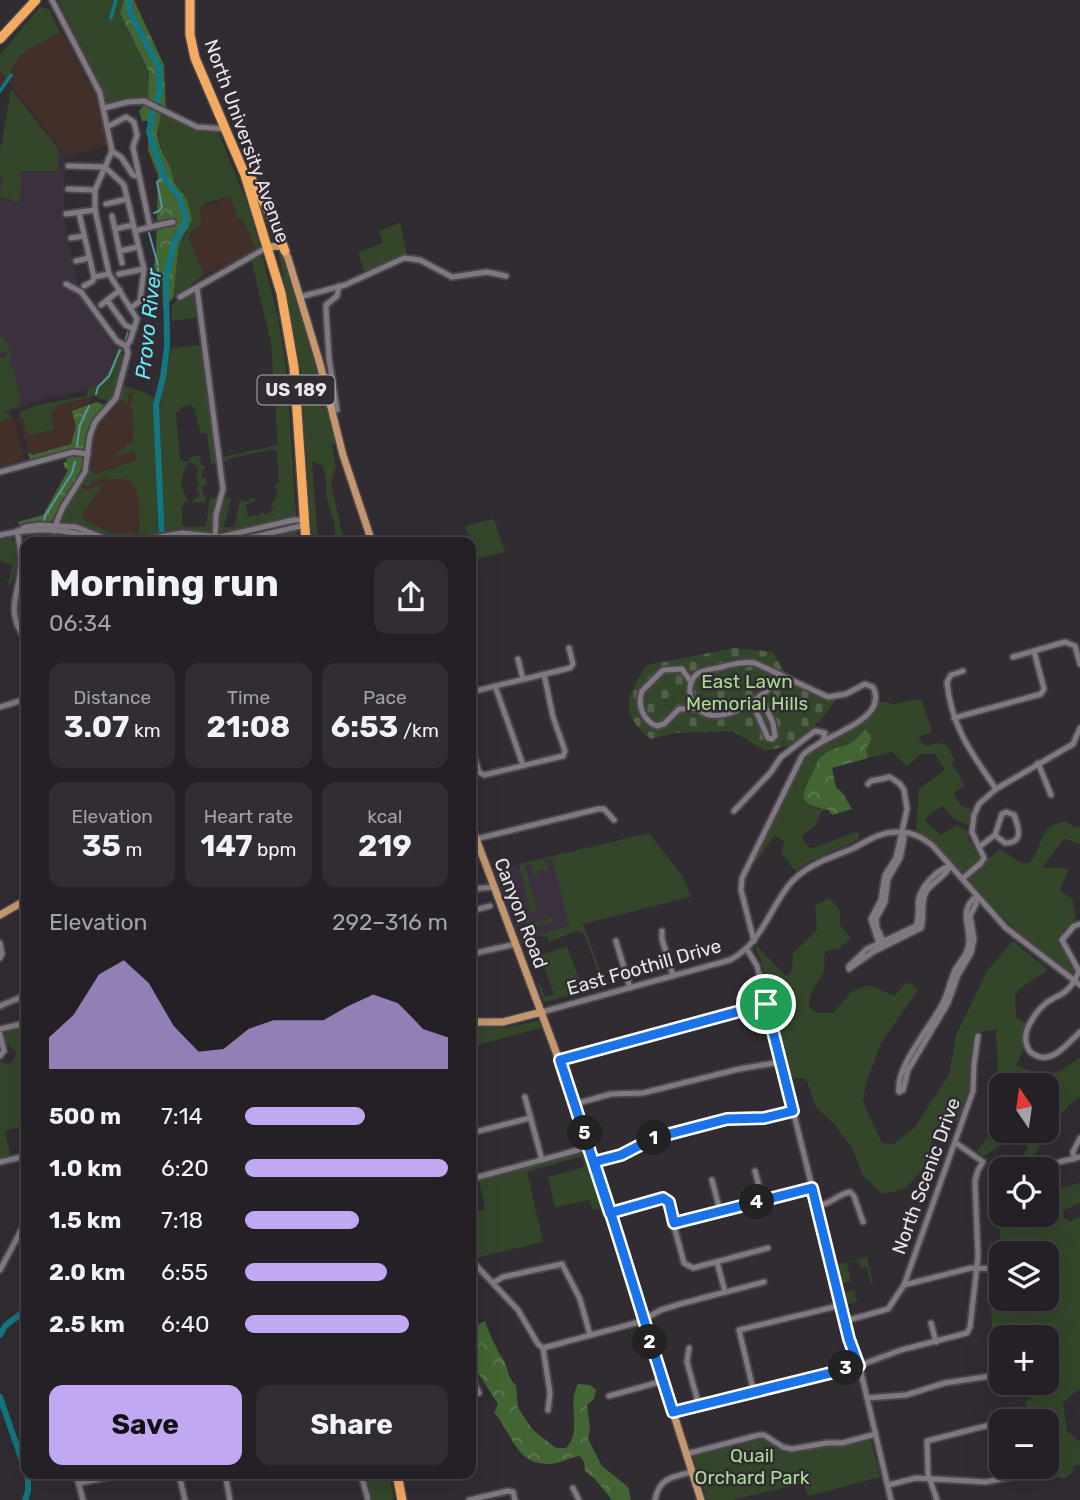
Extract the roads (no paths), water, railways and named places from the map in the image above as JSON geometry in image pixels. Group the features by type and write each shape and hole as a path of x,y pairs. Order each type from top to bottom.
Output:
{"highway":[{"path":"0,39 36,0"},
{"path":"183,0 186,31 191,41"},
{"name":"North University Avenue","path":"190,0 191,41 196,62 237,154 268,247 284,310 294,367 306,537"},
{"path":"237,154 274,222 285,251"},
{"path":"398,1479 402,1500"}],"main road":[{"path":"268,247 279,246 285,251 343,455 370,537"},
{"name":"Canyon Road","path":"476,839 575,1104 701,1500"},
{"path":"0,915 21,903"},
{"name":"East Foothill Drive","path":"476,1022 503,1022 542,1012"}],"street":[{"path":"52,0 100,93 104,108 111,148 95,190 95,210 109,274 137,319 127,347 116,398 95,422 90,435 85,472 63,507 55,528"},
{"path":"104,108 128,102 148,102 197,127 226,129"},
{"path":"107,127 126,117 134,122 137,135 133,147 150,227"},
{"path":"111,148 133,175 139,177"},
{"path":"68,166 105,167 124,185 144,269 140,301 131,308"},
{"path":"68,189 95,190"},
{"path":"106,204 127,199"},
{"path":"66,214 95,210"},
{"path":"79,213 94,277 93,281 84,286"},
{"path":"112,216 122,262"},
{"path":"115,229 150,227 173,222"},
{"path":"71,239 84,236"},
{"path":"120,251 138,247"},
{"path":"180,297 268,247"},
{"path":"76,261 89,258"},
{"path":"300,297 339,286 404,258 420,260 452,277 487,272 506,276"},
{"path":"119,274 144,269"},
{"path":"94,277 109,274"},
{"path":"66,284 81,292 117,341 127,347"},
{"path":"337,410 329,358 326,304 337,296 339,286"},
{"path":"197,288 223,489 216,515 215,537"},
{"path":"101,305 120,290"},
{"path":"107,300 125,325 134,329"},
{"path":"0,472 74,452 88,454"},
{"path":"227,537 294,520 305,520"},
{"path":"253,537 301,526 305,520"},
{"path":"55,528 90,537"},
{"path":"0,535 18,531 25,533 55,528 82,528 102,537"},
{"path":"18,531 21,566 13,610 21,632"},
{"path":"166,537 187,533 203,537"},
{"path":"172,536 178,537"},
{"path":"1013,657 1065,642 1077,646 1080,664"},
{"path":"476,691 570,668 573,664 569,648"},
{"path":"954,718 1041,694 1044,689 1034,651"},
{"path":"518,659 523,679"},
{"path":"698,708 678,709 664,724 657,726 650,723 639,701 642,691 657,674 666,669 699,672 743,662 755,663 828,697 846,694 862,685 873,687 876,698 863,720 809,747 802,756 742,878 741,890 754,941"},
{"path":"682,669 691,682"},
{"path":"963,671 951,675 947,682 954,718 962,739 996,789"},
{"path":"699,672 691,682 690,696 706,714 718,715 761,697 780,676"},
{"path":"476,768 481,774 565,754 553,717 544,674"},
{"path":"495,686 523,765"},
{"path":"752,702 768,738 772,739 775,734 773,723 761,697"},
{"path":"0,707 21,701"},
{"path":"962,879 983,861 984,853 972,832 974,815 982,800 1038,763 1073,744 1080,728"},
{"path":"734,811 749,790 771,772 781,757 806,737 819,730 825,733 823,740"},
{"path":"1073,744 1080,749"},
{"path":"1038,763 1052,795"},
{"path":"868,784 886,777 896,779 906,799 900,858 888,879 885,902 876,919 882,945"},
{"path":"476,839 598,809 604,810 614,820"},
{"path":"979,847 995,835 1002,814 1006,812 1014,815 1020,831 1018,838 1005,843 995,835"},
{"path":"903,832 928,841 1006,928 1077,983"},
{"name":"East Foothill Drive","path":"542,1012 730,960 754,941 789,885 800,873 871,837 903,832"},
{"path":"882,945 852,970 849,968 859,955 921,928 925,894 930,886 948,872 950,866"},
{"path":"476,887 493,883"},
{"path":"954,979 948,1003 908,1070 903,1090 899,1092 903,1069 943,1003 954,979 973,946 969,909 976,904 977,896"},
{"path":"476,910 489,906"},
{"path":"1080,924 1074,926 1062,940 1079,968 1077,983 1050,999 1038,1010 1026,1033 1027,1047 1036,1056 1052,1056 1080,1032"},
{"path":"662,931 673,976"},
{"path":"616,941 629,988"},
{"path":"0,943 1,956"},
{"path":"476,953 516,944"},
{"path":"747,949 755,962 766,1004 891,1500"},
{"path":"0,1006 21,997"},
{"path":"560,1060 766,1004"},
{"path":"1,1055 0,1031 21,1025"},
{"name":"North Scenic Drive","path":"845,1321 888,1309 904,1284 973,1091 978,1037"},
{"path":"575,1104 611,1094 643,1093 739,1069 781,1062"},
{"path":"525,1097 542,1160"},
{"path":"594,1162 621,1155 654,1138 727,1119 764,1118 793,1111"},
{"path":"476,1132 530,1118"},
{"path":"1059,1162 1077,1158 1073,1152 1080,1138"},
{"path":"673,1412 859,1366 901,1350 965,1335 970,1327 977,1268 975,1181 984,1162 956,1143"},
{"path":"476,1178 589,1147"},
{"path":"0,1162 21,1157"},
{"path":"755,1171 763,1201"},
{"path":"712,1180 720,1211"},
{"path":"674,1223 812,1188"},
{"path":"817,1206 832,1202 847,1192 854,1196 863,1222"},
{"path":"610,1213 665,1198 669,1202 684,1263 688,1267 693,1268 768,1248"},
{"path":"0,1270 21,1230"},
{"path":"717,1262 725,1292"},
{"path":"493,1283 503,1278 562,1264 580,1299 590,1335"},
{"path":"476,1265 518,1310 543,1348 550,1393 548,1410"},
{"path":"904,1284 977,1268 989,1268"},
{"path":"543,1348 643,1320 670,1307 764,1282"},
{"path":"754,1393 740,1330 842,1305"},
{"path":"931,1323 936,1342"},
{"path":"689,1348 687,1362 699,1406"},
{"path":"867,1398 906,1395 945,1383 989,1376"},
{"path":"609,1396 663,1381"},
{"path":"937,1500 928,1469 927,1441 989,1425"},
{"path":"686,1454 759,1435 792,1449 842,1443 876,1434"},
{"path":"655,1500 659,1484 670,1477 692,1472"},
{"path":"888,1485 916,1478 986,1482 1003,1479"},
{"path":"78,1479 83,1500"},
{"path":"80,1483 98,1479"},
{"path":"180,1479 185,1500"},
{"path":"226,1479 230,1500"},
{"path":"362,1479 368,1500"},
{"path":"573,1488 579,1500"},
{"path":"468,1500 513,1492 515,1500"}],"waterway":[{"path":"111,18 116,0"},
{"name":"Provo River","path":"129,0 129,10 159,68 160,90 149,132 164,177 179,197 186,218 174,243 166,277 167,347 156,405 162,537"},
{"path":"0,91 11,75"},
{"path":"154,213 162,207 157,182 164,177"},
{"path":"149,233 158,265"},
{"path":"141,311 156,297 158,268"},
{"path":"132,324 135,318"},
{"path":"125,341 129,330"},
{"path":"96,394 98,387 109,376 120,350"},
{"path":"77,445 80,425 89,406"},
{"path":"44,521 72,473 75,462"},
{"name":"Provo River","path":"0,1335 5,1326 21,1314"},
{"name":"Provo River","path":"0,1397 21,1458"},
{"name":"Provo River","path":"25,1500 28,1479"}],"park label":[{"name":"East Lawn Memorial Hills","path":"747,692"},
{"name":"Quail Orchard Park","path":"752,1466"}]}
